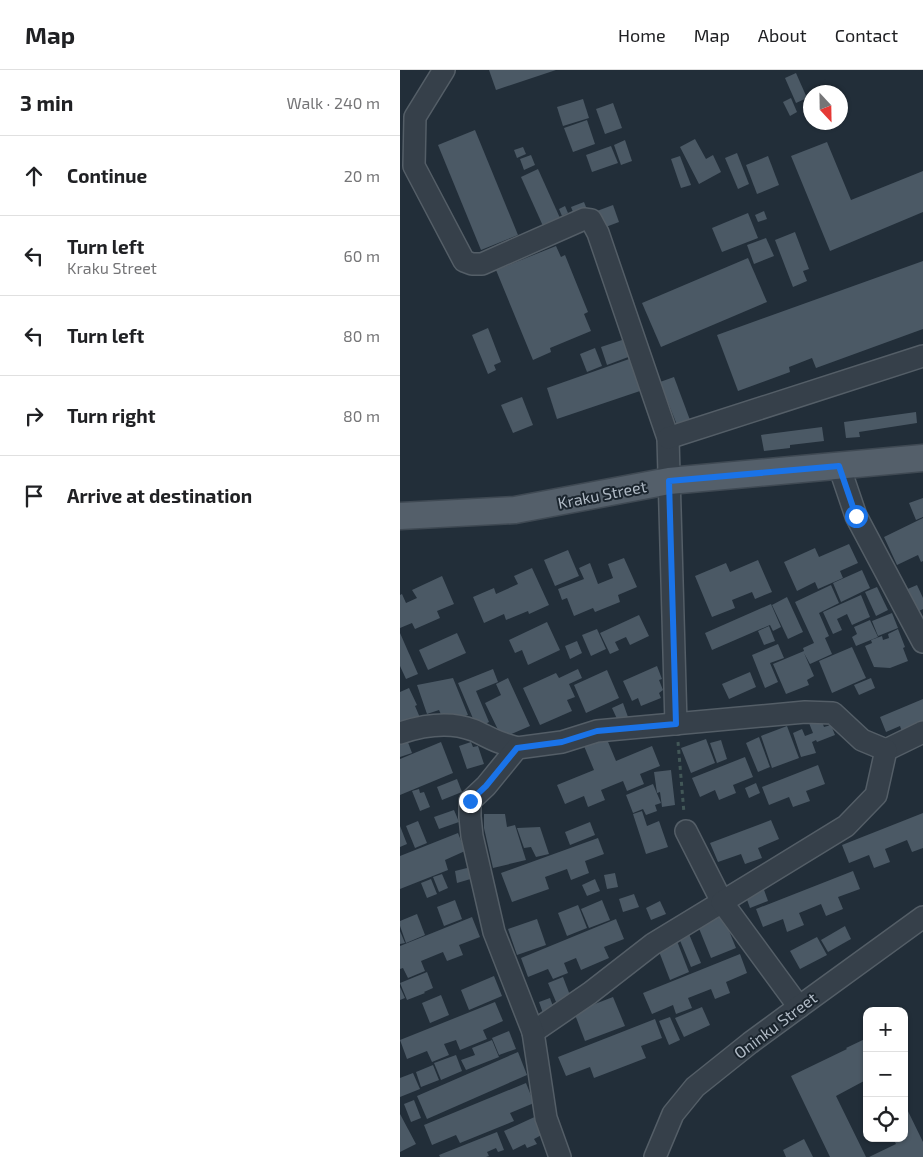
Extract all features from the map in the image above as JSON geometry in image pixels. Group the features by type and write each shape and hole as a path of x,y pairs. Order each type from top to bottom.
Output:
{"main road":[{"name":"Kraku Street","path":"400,516 515,510 669,481 923,458"}],"street":[{"path":"444,70 415,117 414,166 464,261 472,264 482,264 584,219 591,220 598,233 668,438 676,724"},
{"path":"668,438 923,356"},
{"path":"839,466 856,516 923,642"},
{"path":"400,733 435,725 463,727 475,730 500,743 517,748 562,742 597,731 806,712 833,713 862,740 886,750 923,732"},
{"path":"517,748 486,786 470,801 470,817 472,836 494,932 533,1032 546,1118 560,1157"},
{"path":"533,1032 590,993 653,944 846,826 876,796 886,750"},
{"path":"686,831 722,902 799,1007"},
{"name":"Oninku Street","path":"655,1157 673,1114 695,1087 750,1043 923,917"}],"path":[{"path":"676,724 686,831"}],"building":[{"path":"489,70 556,70 496,90"},
{"path":"796,73 803,89 803,100 796,103 785,78"},
{"path":"791,98 797,112 790,116 783,102"},
{"path":"583,99 589,118 563,126 557,107"},
{"path":"613,103 622,128 605,134 596,109"},
{"path":"587,120 595,144 573,152 564,128"},
{"path":"475,130 518,235 481,250 438,145"},
{"path":"695,139 706,159 713,155 721,172 699,184 680,147"},
{"path":"625,140 632,161 621,165 614,145"},
{"path":"827,142 851,200 923,171 923,212 830,251 791,156"},
{"path":"611,146 618,163 592,172 586,155"},
{"path":"523,147 526,154 517,158 514,150"},
{"path":"737,153 749,184 738,189 725,158"},
{"path":"531,155 535,165 524,170 520,159"},
{"path":"680,156 691,185 681,188 671,159"},
{"path":"768,156 779,185 757,194 746,165"},
{"path":"538,169 560,218 543,226 521,177"},
{"path":"584,202 588,212 575,217 571,207"},
{"path":"613,205 619,222 603,228 597,211"},
{"path":"565,206 568,213 562,216 559,209"},
{"path":"764,211 767,219 758,222 755,215"},
{"path":"748,213 758,238 722,252 712,228"},
{"path":"795,232 809,269 803,271 807,281 793,287 775,240"},
{"path":"766,238 774,256 754,264 747,245"},
{"path":"556,246 561,257 565,255 588,312 584,314 591,331 550,348 551,352 533,360 496,270"},
{"path":"748,258 767,302 661,347 642,303"},
{"path":"923,261 923,329 816,368 812,358 789,367 790,372 738,391 717,335"},
{"path":"488,328 501,362 494,365 496,370 488,374 472,335"},
{"path":"625,339 631,356 607,365 601,347"},
{"path":"595,348 602,366 587,372 580,354"},
{"path":"632,358 643,390 557,419 547,388"},
{"path":"674,377 690,420 677,425 660,382"},
{"path":"522,397 533,425 513,433 501,405"},
{"path":"916,412 917,423 859,432 860,437 846,438 844,422"},
{"path":"822,427 824,441 790,445 790,448 764,451 761,435"},
{"path":"923,498 923,517 916,520 909,503"},
{"path":"923,518 923,561 921,562 918,555 897,565 884,537"},
{"path":"849,544 858,563 840,571 843,578 818,589 815,582 797,591 784,562 815,548 819,557"},
{"path":"568,550 579,576 555,586 544,560"},
{"path":"624,558 637,587 618,595 620,602 595,612 593,608 574,616 567,598 562,600 558,589 584,579 579,568 590,563 598,584 613,578 608,564"},
{"path":"758,560 772,592 755,599 752,592 732,600 735,608 712,617 695,576 726,563 730,572"},
{"path":"532,568 549,605 529,614 528,611 506,620 504,614 484,623 473,597 494,588 496,594 518,584 514,576"},
{"path":"862,570 870,588 841,602 833,583"},
{"path":"442,576 454,604 437,611 440,618 415,629 412,623 400,628 400,595 402,594 406,603 417,598 412,590"},
{"path":"831,585 839,603 819,613 829,636 825,638 832,654 810,664 804,653 814,676 807,680 809,685 786,694 773,664 804,651 803,648 814,643 795,602"},
{"path":"917,585 923,598 923,609 913,614 903,591"},
{"path":"877,587 888,610 876,616 865,592"},
{"path":"861,595 870,617 852,625 847,614 837,619 842,630 833,634 823,612"},
{"path":"787,597 803,632 788,639 772,605"},
{"path":"771,604 781,627 773,631 770,625 712,650 705,633"},
{"path":"892,613 898,628 878,636 872,621"},
{"path":"639,615 649,636 630,645 626,637 615,642 619,650 610,654 600,633"},
{"path":"870,620 878,637 856,646 852,637 857,634 854,627"},
{"path":"547,622 560,650 528,665 522,650 515,653 509,640"},
{"path":"769,626 775,641 764,645 758,631"},
{"path":"597,629 606,649 591,656 582,635"},
{"path":"898,629 908,661 890,668 874,667 865,646 872,643 871,640 882,636 883,640 889,638 888,634"},
{"path":"400,633 418,674 406,679 400,666"},
{"path":"457,633 466,653 428,670 419,650"},
{"path":"577,641 582,653 570,659 565,646"},
{"path":"778,644 784,658 770,663 778,682 765,688 752,655"},
{"path":"852,647 866,678 832,693 819,661"},
{"path":"657,666 662,679 659,680 663,690 659,693 661,698 641,706 638,698 632,701 623,681"},
{"path":"493,669 498,682 476,691 489,722 477,728 458,683"},
{"path":"578,669 582,678 569,684 575,697 567,700 572,711 540,725 523,688 556,673 559,678"},
{"path":"607,670 619,698 586,713 574,685"},
{"path":"750,672 756,687 729,699 722,684"},
{"path":"453,678 468,715 445,723 439,710 427,714 417,685"},
{"path":"508,678 530,726 502,738 485,703 501,695 496,684"},
{"path":"871,678 875,688 859,695 854,685"},
{"path":"409,688 417,705 415,706 421,720 400,729 400,692"},
{"path":"923,699 923,723 902,732 900,726 886,732 880,717"},
{"path":"623,703 628,717 618,721 612,708"},
{"path":"821,719 824,727 831,725 835,735 812,742 816,753 801,757 793,733 802,729 805,736 813,733 809,723"},
{"path":"787,726 799,758 772,768 761,736"},
{"path":"406,737 412,753 400,757 400,739"},
{"path":"606,737 616,761 652,746 660,766 640,774 644,784 627,791 623,781 601,790 605,800 588,807 584,796 565,804 557,785 594,770 584,746"},
{"path":"759,737 770,767 758,772 746,743"},
{"path":"706,739 715,763 691,773 681,748"},
{"path":"721,740 727,759 717,763 710,743"},
{"path":"441,742 453,773 400,795 400,759"},
{"path":"471,742 473,747 478,746 484,764 467,769 459,746"},
{"path":"745,757 753,777 733,785 736,793 719,800 715,790 700,797 692,778"},
{"path":"818,765 825,784 806,791 810,801 793,807 789,797 769,805 762,787"},
{"path":"671,770 675,805 662,807 660,792 657,793 654,772"},
{"path":"457,779 462,792 442,800 437,787"},
{"path":"756,783 760,793 749,798 745,788"},
{"path":"653,784 661,803 655,805 657,811 646,815 643,809 633,813 626,795"},
{"path":"419,789 420,793 424,792 430,807 420,811 412,791"},
{"path":"454,810 459,822 439,829 434,817"},
{"path":"642,811 647,826 659,821 668,847 646,854 633,814"},
{"path":"923,813 923,848 912,852 907,840 885,849 890,862 874,868 869,855 849,863 842,845"},
{"path":"484,814 505,814 507,827 515,825 526,860 493,868 484,828"},
{"path":"771,820 779,839 758,848 762,858 745,864 741,854 718,862 710,843"},
{"path":"418,821 427,843 415,848 406,826"},
{"path":"590,822 595,835 570,845 565,832"},
{"path":"400,826 407,844 400,847"},
{"path":"540,827 549,854 536,857 531,847 524,848 517,828"},
{"path":"458,833 465,851 445,860 448,870 400,889 400,856"},
{"path":"598,838 604,854 585,861 589,873 571,880 567,869 545,877 549,889 512,902 501,873"},
{"path":"471,867 474,878 457,883 455,871"},
{"path":"853,871 860,889 838,897 843,909 826,916 821,904 799,913 804,925 787,932 783,919 763,927 756,909"},
{"path":"615,873 618,887 607,889 604,875"},
{"path":"442,874 448,888 439,892 433,877"},
{"path":"431,879 437,894 427,898 421,883"},
{"path":"595,879 600,891 587,896 582,885"},
{"path":"763,887 768,901 750,908 745,894"},
{"path":"634,894 639,907 623,912 619,899"},
{"path":"455,900 462,919 444,926 437,907"},
{"path":"602,900 610,920 589,928 581,909"},
{"path":"660,901 666,914 651,920 646,908"},
{"path":"578,905 587,928 567,936 558,913"},
{"path":"417,914 425,935 406,943 400,921"},
{"path":"723,916 736,948 711,958 698,926"},
{"path":"472,917 480,937 459,945 463,955 447,961 443,952 421,961 425,971 408,978 403,968 400,969 400,946"},
{"path":"537,919 546,945 517,955 508,929"},
{"path":"616,919 624,939 604,947 609,958 581,970 576,958 564,963 568,973 553,979 548,969 528,977 521,958"},
{"path":"845,926 851,939 828,952 821,940"},
{"path":"400,931 405,943 400,944"},
{"path":"689,934 701,963 691,967 679,938"},
{"path":"817,937 827,955 800,969 790,951"},
{"path":"677,941 689,972 670,980 658,949"},
{"path":"740,954 747,973 726,982 730,993 715,999 711,989 688,998 692,1008 676,1014 673,1005 652,1014 643,993"},
{"path":"427,972 433,988 407,1000 400,983"},
{"path":"494,976 502,996 469,1010 461,990"},
{"path":"563,977 573,1003 559,1009 548,983"},
{"path":"400,987 405,998 400,1000"},
{"path":"441,995 449,1015 430,1023 422,1003"},
{"path":"613,997 625,1026 585,1041 574,1012"},
{"path":"550,998 555,1012 544,1016 539,1002"},
{"path":"495,1002 503,1021 483,1030 487,1039 460,1050 456,1040 444,1044 449,1055 432,1062 427,1051 407,1059 400,1040"},
{"path":"702,1007 710,1025 684,1037 675,1018"},
{"path":"670,1017 680,1040 669,1045 659,1021"},
{"path":"655,1019 662,1038 641,1046 646,1058 594,1078 590,1067 566,1076 558,1057"},
{"path":"509,1031 516,1049 499,1055 492,1038"},
{"path":"492,1040 499,1057 466,1070 461,1060 475,1055 472,1048"},
{"path":"863,1040 863,1082 836,1096 866,1157 830,1157 791,1076"},
{"path":"518,1052 527,1075 427,1119 417,1096"},
{"path":"456,1055 462,1071 441,1080 434,1063"},
{"path":"433,1065 439,1080 421,1087 416,1072"},
{"path":"413,1073 420,1089 400,1097 400,1078"},
{"path":"526,1083 534,1103 510,1113 514,1121 460,1143 456,1135 432,1145 424,1125"},
{"path":"414,1100 421,1118 411,1122 404,1104"},
{"path":"908,1111 923,1142 923,1157 869,1157 896,1144 895,1142 908,1142"},
{"path":"400,1114 416,1144 400,1152"},
{"path":"541,1114 549,1131 534,1139 537,1144 527,1148 525,1144 513,1150 504,1131"},
{"path":"497,1132 504,1150 498,1152 496,1148 487,1152 489,1156 440,1157 439,1155"},
{"path":"804,1139 813,1157 786,1157 783,1150"}],"route":[{"path":"470,801 486,786 517,748 562,742 597,731 676,724 669,481 839,466 856,516"}]}
